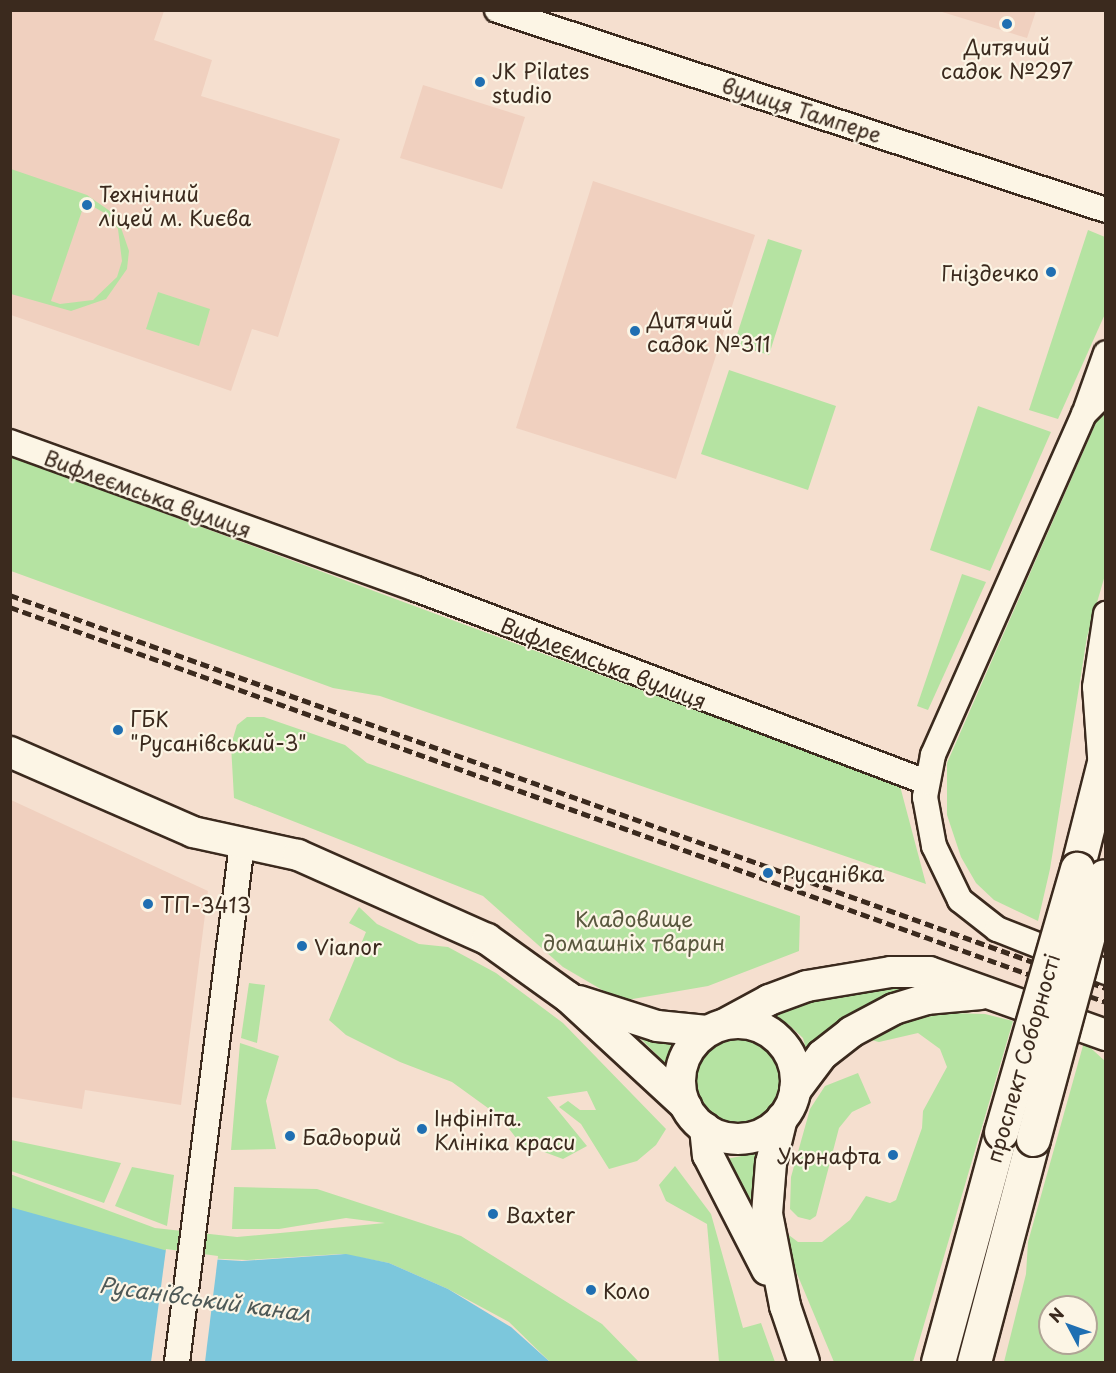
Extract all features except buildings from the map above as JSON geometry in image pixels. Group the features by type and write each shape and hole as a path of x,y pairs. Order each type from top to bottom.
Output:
{"highway":[{"name":"проспект Соборності","path":"975,1360 1034,1139 1095,872 1103,762"},
{"name":"проспект Соборності","path":"938,1362 1001,1132 1095,872"}],"main road":[{"path":"10,752 193,832 298,855 487,939 568,997 695,1117 737,1139 769,1130 782,1118"},
{"path":"785,1306 708,1155 695,1117 680,1090 684,1057 716,1028 769,1000 807,986 891,972 929,972 1106,1035"},
{"path":"804,1362 785,1306 767,1214 771,1163 782,1118 795,1091 822,1055 851,1032 894,1009 926,999 993,994"},
{"path":"568,997 657,1026 716,1028 744,1023 778,1038 795,1072 795,1091"}],"street":[{"name":"вулиця Тампере","path":"497,10 1106,210"},
{"path":"1106,353 1084,414 933,755 926,782 926,806 934,846 960,900 997,929 1106,972"},
{"path":"1084,414 1106,392"},
{"name":"Вифлеємська вулиця","path":"10,442 416,589 926,782"},
{"path":"1103,762 1095,687 1106,614"},
{"path":"177,1362 203,1174 242,844"}],"shaded area":[{"name":"Дитячий садок №297","path":"1036,10 1027,38 939,11"},
{"path":"10,11 164,11 154,40 212,60 201,96 340,139 278,337 252,329 231,391 11,315"},
{"path":"423,85 525,117 502,189 400,158"},
{"name":"Дитячий садок №311","path":"593,181 755,235 676,479 516,428"},
{"path":"11,800 208,891 181,1105 85,1090 82,1109 11,1097"}],"green space":[{"path":"11,169 87,195 117,216 129,251 127,269 106,299 71,311 11,294","holes":["85,202 108,215 118,229 122,261 117,277 93,300 60,304 51,301"]},
{"path":"1088,230 1105,237 1105,314 1058,419 1029,410"},
{"path":"768,239 802,250 769,355 734,344"},
{"path":"158,292 210,309 199,346 146,329"},
{"path":"729,370 836,406 808,490 701,454"},
{"path":"1105,402 1105,575 1087,637 1050,869 1038,921 994,900 976,883 961,857 947,815 947,763"},
{"path":"978,406 1051,432 990,571 930,550"},
{"path":"10,456 900,786 926,884 380,696 333,688 11,571"},
{"path":"962,574 986,582 928,710 917,706"},
{"name":"Кладовище домашніх тварин","path":"247,717 264,717 345,745 367,763 800,916 799,951 708,986 621,1001 563,967 483,896 234,798 231,745 237,725"},
{"path":"359,907 377,924 419,944 448,947 496,973 563,1023 666,1129 656,1145 637,1161 609,1169 581,1124 559,1107 568,1101 580,1110 596,1110 587,1091 547,1097 587,1146 563,1159 520,1143 499,1116 452,1082 400,1062 346,1035 329,1020 366,932 349,923"},
{"path":"249,983 265,985 257,1043 241,1038"},
{"path":"920,985 807,1053 803,1038 788,1024 768,1014 849,989"},
{"path":"948,1013 985,1014 1013,1021 913,1362 834,1362 777,1226 798,1242 822,1242 850,1220 866,1196 890,1203 896,1200 922,1128 923,1111 947,1067 940,1049 918,1033 879,1042 867,1039 916,1019"},
{"path":"635,1033 678,1041 667,1065"},
{"path":"738,1035 755,1039 770,1049 780,1064 784,1081 780,1098 770,1113 755,1123 738,1127 721,1123 706,1113 696,1098 692,1081 696,1064 706,1049 721,1039"},
{"path":"1084,1042 1105,1061 1105,1362 1004,1362 1026,1274 1028,1242"},
{"path":"240,1043 279,1056 266,1101 276,1149 231,1150"},
{"path":"858,1073 871,1103 852,1112 839,1128 816,1216 810,1220 798,1217 790,1209 791,1177 810,1109 825,1086"},
{"path":"11,1140 121,1163 104,1203 11,1171"},
{"path":"762,1152 755,1209 735,1173 721,1160"},
{"path":"675,1166 711,1214 743,1328 761,1323 775,1362 719,1362 707,1224 666,1201 659,1185"},
{"path":"132,1167 174,1175 167,1226 115,1206"},
{"path":"10,1174 155,1228 237,1237 385,1223 346,1218 279,1229 232,1229 234,1187 317,1189 461,1236 602,1324 639,1362 550,1362 509,1322 448,1289 389,1263 341,1254 247,1260 201,1258 153,1249 11,1208"}],"water":[{"name":"Русанівський канал","path":"10,1207 193,1258 242,1261 346,1254 389,1263 448,1289 511,1327 550,1362 11,1362"}],"pier":[{"path":"166,1249 218,1256 205,1362 151,1362"}],"railway":[{"path":"10,595 1106,988"},
{"path":"10,607 1106,1002"}],"place":[{"name":"Дитячий садок №297","path":"1007,24"},
{"name":"JK Pilates studio","path":"480,82"},
{"name":"Технічний ліцей м. Києва","path":"87,205"},
{"name":"Гніздечко","path":"1051,272"},
{"name":"Дитячий садок №311","path":"635,331"},
{"name":"ГБК \"Русанівський-3\"","path":"118,730"},
{"name":"Русанівка","path":"768,873"},
{"name":"ТП-3413","path":"148,904"},
{"name":"Vianor","path":"302,946"},
{"name":"Інфініта. Клініка краси","path":"422,1129"},
{"name":"Бадьорий","path":"290,1136"},
{"name":"Укрнафта","path":"893,1155"},
{"name":"Baxter","path":"493,1214"},
{"name":"Коло","path":"591,1290"}]}
